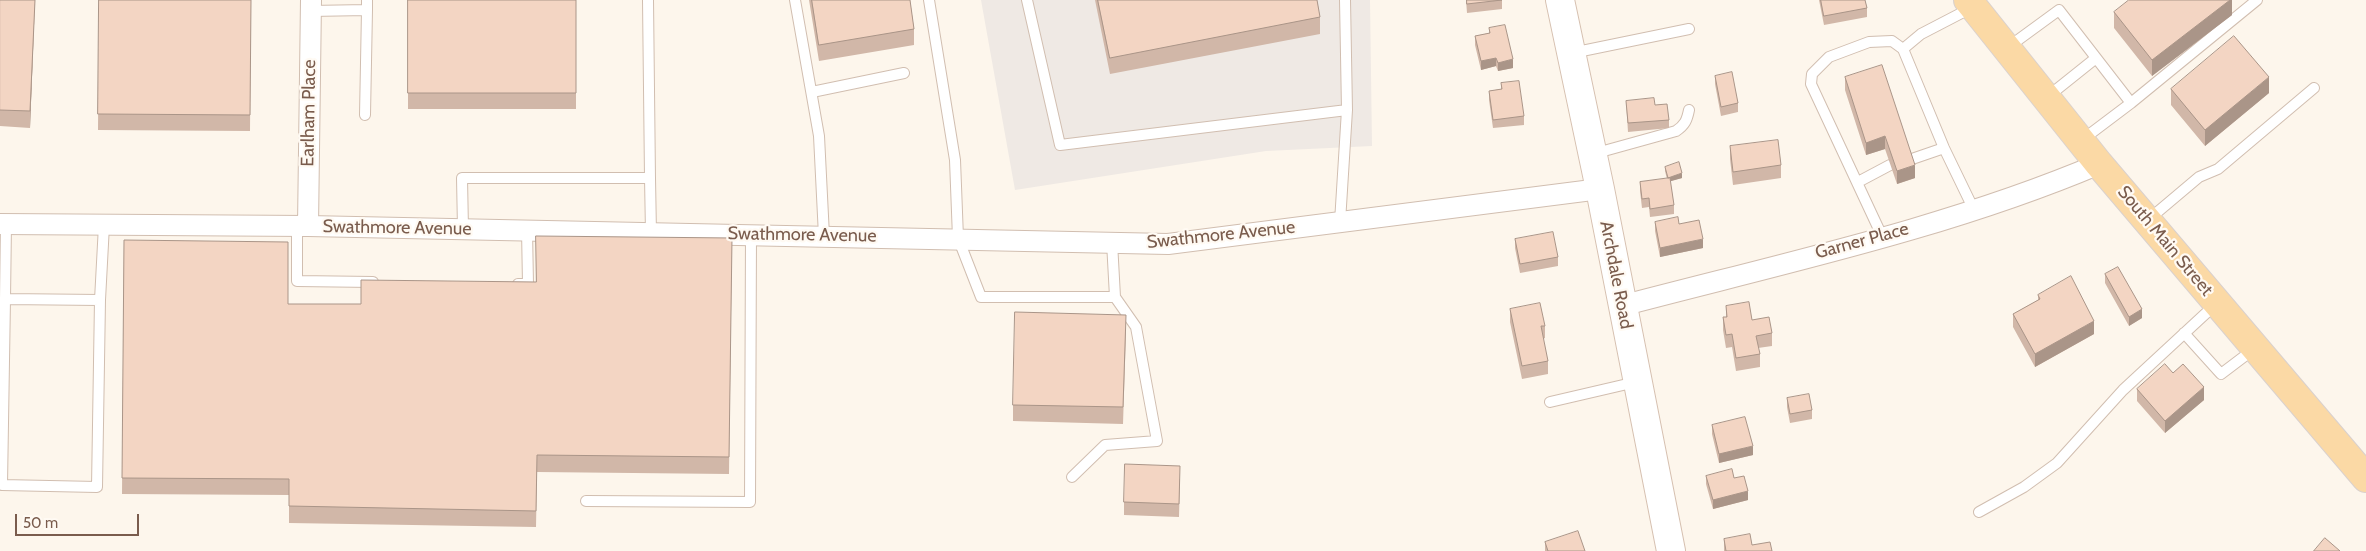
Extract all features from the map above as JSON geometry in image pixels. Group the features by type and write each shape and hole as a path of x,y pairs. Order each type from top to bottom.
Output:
{"main road":[{"name":"Archdale Road","path":"1560,0 1600,189 1621,306 1671,551"},
{"name":"South Main Street","path":"1971,4 2099,164 2366,478"}],"street":[{"name":"Earlham Place","path":"303,226 311,6"},
{"name":"Garner Place","path":"1621,306 1974,210 2041,188 2099,164"},
{"name":"Swathmore Avenue","path":"3,224 303,226 958,238 1168,244 1600,189"}],"lane":[{"path":"648,0 652,233"},
{"path":"795,0 819,136 824,236"},
{"path":"929,0 955,160 958,238 982,297 1115,297"},
{"path":"1027,0 1060,146 1347,110"},
{"path":"1340,222 1347,110 1345,0"},
{"path":"2081,141 2257,0"},
{"path":"1903,49 1921,34 1971,4"},
{"path":"311,6 367,5 365,116"},
{"path":"2006,48 2059,10 2130,103"},
{"path":"1571,53 1689,28"},
{"path":"1882,236 1812,84 1812,74 1829,57 1869,42 1892,41 1903,49 1944,148 1974,210"},
{"path":"2046,98 2096,58"},
{"path":"812,92 904,73"},
{"path":"2147,221 2199,177 2218,170 2314,88"},
{"path":"1592,154 1676,131 1683,126 1687,119 1688,110"},
{"path":"1912,159 1944,148"},
{"path":"1858,182 1890,165"},
{"path":"463,229 462,178 650,178"},
{"path":"3,224 5,299 2,485 97,486 100,300 104,225"},
{"path":"303,226 297,281 384,282"},
{"path":"508,284 528,284 527,230"},
{"path":"586,501 750,502 751,234"},
{"path":"1072,477 1105,445 1157,441 1136,327 1115,297 1112,242"},
{"path":"5,299 100,300"},
{"path":"1979,512 2024,487 2057,463 2123,390 2217,303"},
{"path":"2184,333 2221,374 2255,348"},
{"path":"1550,402 1637,381"}],"shaded area":[{"path":"981,0 1370,0 1372,146 1266,151 1015,190"}],"building":[{"path":"0,0 35,0 30,111 0,110"},
{"path":"99,0 251,0 250,115 98,114"},
{"path":"408,0 576,0 576,93 408,93"},
{"path":"812,0 910,0 914,29 819,45"},
{"path":"1098,0 1317,0 1320,17 1110,58"},
{"path":"1467,0 1502,0 1467,4"},
{"path":"1821,0 1865,0 1867,8 1824,16"},
{"path":"2129,0 2230,0 2152,60 2114,12"},
{"path":"1505,25 1513,59 1498,63 1496,58 1481,61 1475,36 1490,33 1489,28"},
{"path":"2234,36 2269,77 2205,130 2171,89"},
{"path":"1882,65 1915,165 1897,171 1885,136 1866,143 1845,77"},
{"path":"1732,72 1738,103 1721,107 1715,76"},
{"path":"1519,81 1524,116 1493,120 1489,91 1502,89 1501,83"},
{"path":"1654,98 1655,105 1667,104 1669,120 1628,123 1626,101"},
{"path":"1778,140 1781,165 1733,172 1730,146"},
{"path":"1679,162 1682,173 1668,178 1665,167"},
{"path":"1670,178 1674,205 1650,209 1649,198 1642,199 1640,182"},
{"path":"1678,217 1679,224 1699,220 1703,239 1660,248 1655,222"},
{"path":"1553,232 1558,257 1520,264 1515,239"},
{"path":"536,236 732,238 729,457 537,455 536,511 289,506 289,479 122,478 124,240 288,242 288,304 361,304 361,280 536,282"},
{"path":"2118,267 2142,309 2129,317 2105,274"},
{"path":"2071,276 2094,321 2035,354 2013,314 2040,299 2038,295"},
{"path":"1749,302 1752,320 1769,317 1772,333 1756,336 1760,354 1736,358 1732,334 1726,335 1723,317 1727,317 1726,306"},
{"path":"1540,303 1545,326 1541,326 1548,361 1522,366 1510,309"},
{"path":"1015,312 1126,315 1123,407 1013,405"},
{"path":"2165,364 2173,373 2183,364 2204,387 2165,421 2137,389"},
{"path":"1809,394 1812,410 1790,414 1787,398"},
{"path":"1745,417 1753,446 1719,454 1712,425"},
{"path":"1125,464 1180,466 1179,504 1124,502"},
{"path":"1732,469 1734,478 1744,476 1748,491 1713,500 1706,476"},
{"path":"1578,531 1585,551 1548,551 1545,542"},
{"path":"1750,534 1752,545 1770,542 1772,551 1726,551 1724,539"},
{"path":"2325,538 2340,551 2314,551"}]}
